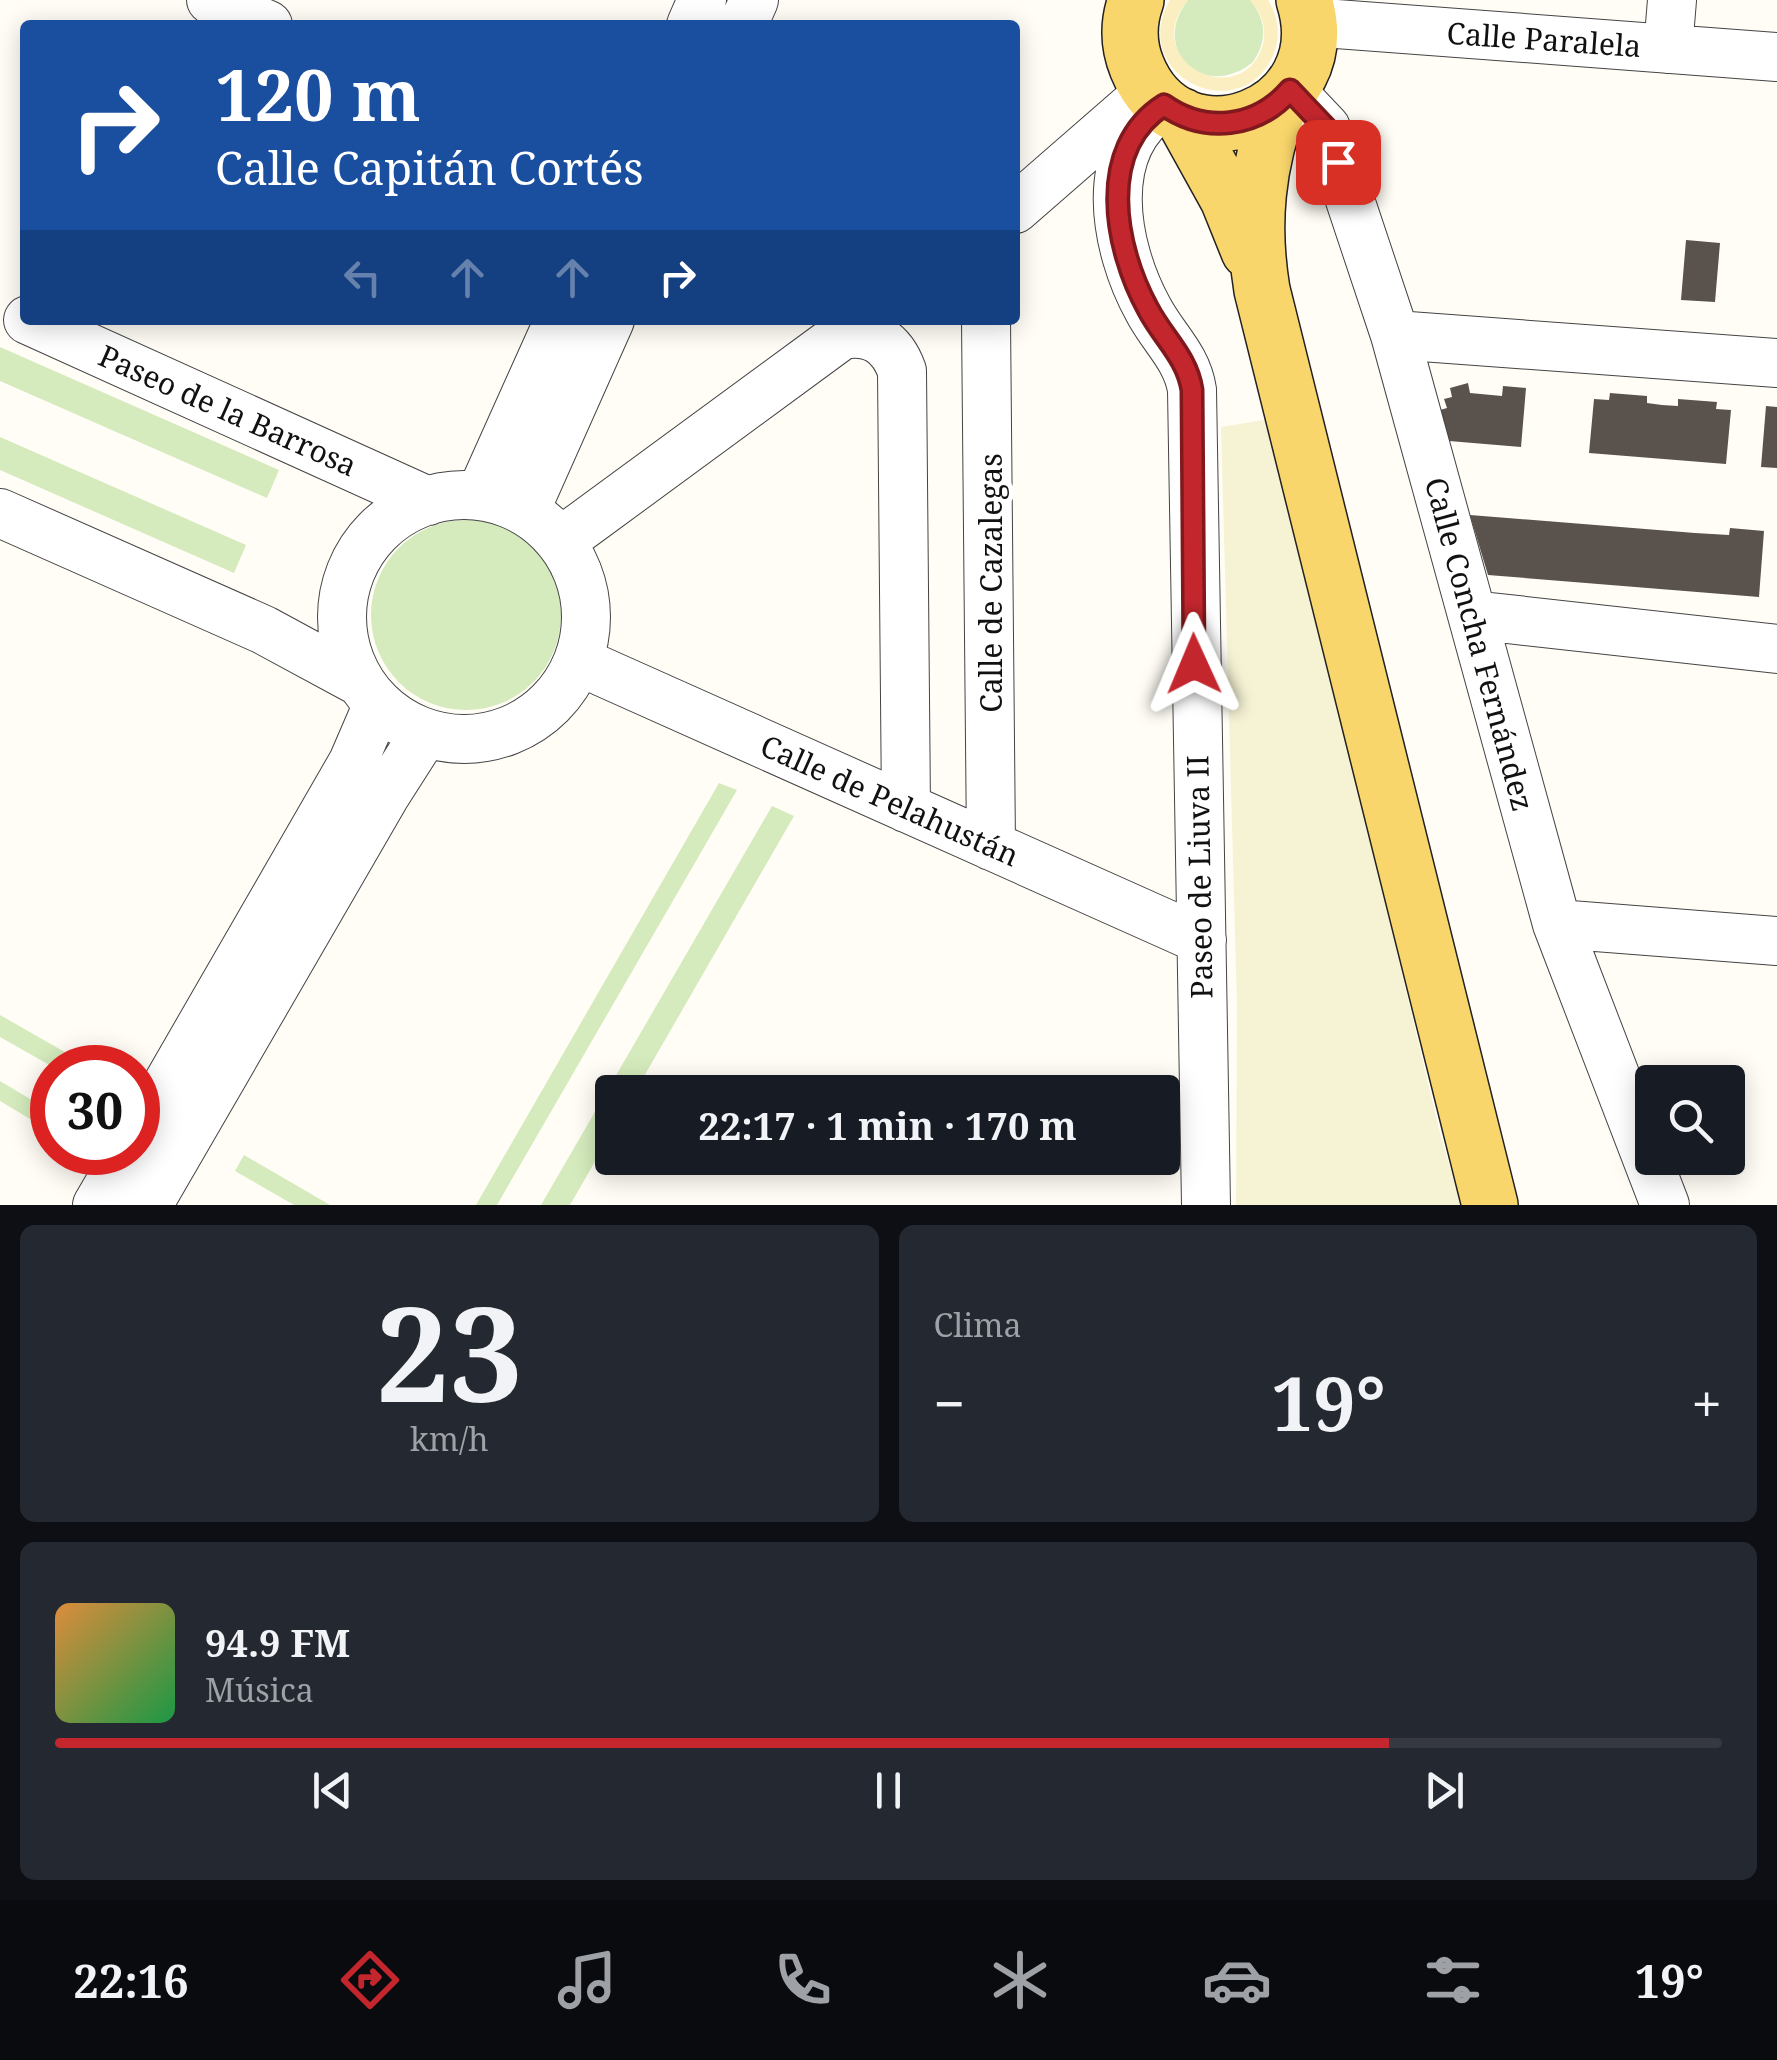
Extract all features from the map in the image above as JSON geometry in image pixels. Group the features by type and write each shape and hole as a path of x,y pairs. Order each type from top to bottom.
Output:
{"main road":[{"path":"1136,0 1131,18 1131,51 1228,199 1262,290"},
{"path":"1307,11 1307,58 1266,145 1257,190 1257,257 1262,290 1490,1205"},
{"path":"1165,104 1213,124 1238,122 1260,114 1286,96"}],"street":[{"path":"211,0 257,20"},
{"path":"1668,49 1672,0"},
{"name":"Calle Paralela","path":"1307,11 1777,57"},
{"name":"Calle Concha Fernández","path":"1286,96 1326,128 1395,335 1557,924 1664,1205"},
{"path":"1020,206 1165,104"},
{"name":"Paseo de Liuva II","path":"1165,104 1142,119 1132,133 1120,165 1118,199 1121,229 1137,287 1161,331 1184,362 1192,390 1206,1205"},
{"name":"Paseo de la Barrosa","path":"39,325 428,501"},
{"path":"480,496 557,325"},
{"path":"524,511 608,325"},
{"name":"Calle de Cazalegas","path":"986,325 991,846"},
{"path":"560,542 849,328 879,339 898,357 902,371 906,808"},
{"path":"1395,335 1777,362"},
{"path":"0,513 264,630 369,693 425,733 480,738 516,728 559,693 578,661 585,630 585,599 576,569 560,542 524,511 480,496 428,501 388,521 359,555 344,596 344,641 369,693 353,762 160,1097"},
{"path":"1472,615 1777,648"},
{"name":"Calle de Pelahustán","path":"578,661 1202,940"},
{"path":"148,1205 425,733"},
{"path":"1557,924 1777,941"},
{"path":"97,1205 115,1175"}],"shaded area":[{"path":"1270,419 1440,1133 1461,1205 1236,1205 1237,1007 1221,427"}],"green space":[{"path":"1188,0 1250,0 1260,15 1263,31 1253,62 1235,73 1217,76 1188,65 1175,36"},
{"path":"0,347 279,470 267,498 0,381"},
{"path":"0,437 246,545 234,573 0,470"},
{"path":"466,520 502,527 533,548 554,579 561,615 554,651 533,682 502,703 466,710 430,703 399,682 378,651 371,615 378,579 399,548 430,527"},
{"path":"719,783 737,790 497,1205 476,1205"},
{"path":"772,806 794,816 645,1075 616,1075"},
{"path":"0,1015 52,1045 30,1045 30,1054 0,1037"},
{"path":"0,1081 30,1099 30,1119 0,1101"},
{"path":"595,1112 595,1162 570,1205 541,1205"},
{"path":"244,1155 330,1205 294,1205 235,1171"}],"sand":[{"path":"1170,0 1188,0 1176,23 1175,43 1184,60 1199,72 1217,77 1236,75 1252,65 1263,44 1264,26 1250,0 1268,0 1278,33 1274,53 1259,76 1238,88 1216,91 1194,84 1175,71 1163,51 1161,27"}],"building":[{"path":"1686,240 1720,243 1715,302 1681,300"},
{"path":"1468,383 1470,393 1502,396 1503,386 1526,388 1521,447 1449,441 1440,410 1447,408 1444,399 1452,397 1450,388"},
{"path":"1610,393 1647,396 1647,403 1662,405 1678,406 1678,399 1717,402 1716,409 1731,410 1726,464 1589,453 1594,399 1609,400"},
{"path":"1766,406 1777,407 1777,468 1761,467"},
{"path":"1470,515 1729,535 1730,528 1764,531 1759,597 1488,575"}],"route":[{"path":"1194,664 1190,374 1148,310 1127,258 1121,229 1120,165 1142,119 1164,105 1196,121 1229,124 1260,114 1290,90 1326,128 1338,162"}]}
